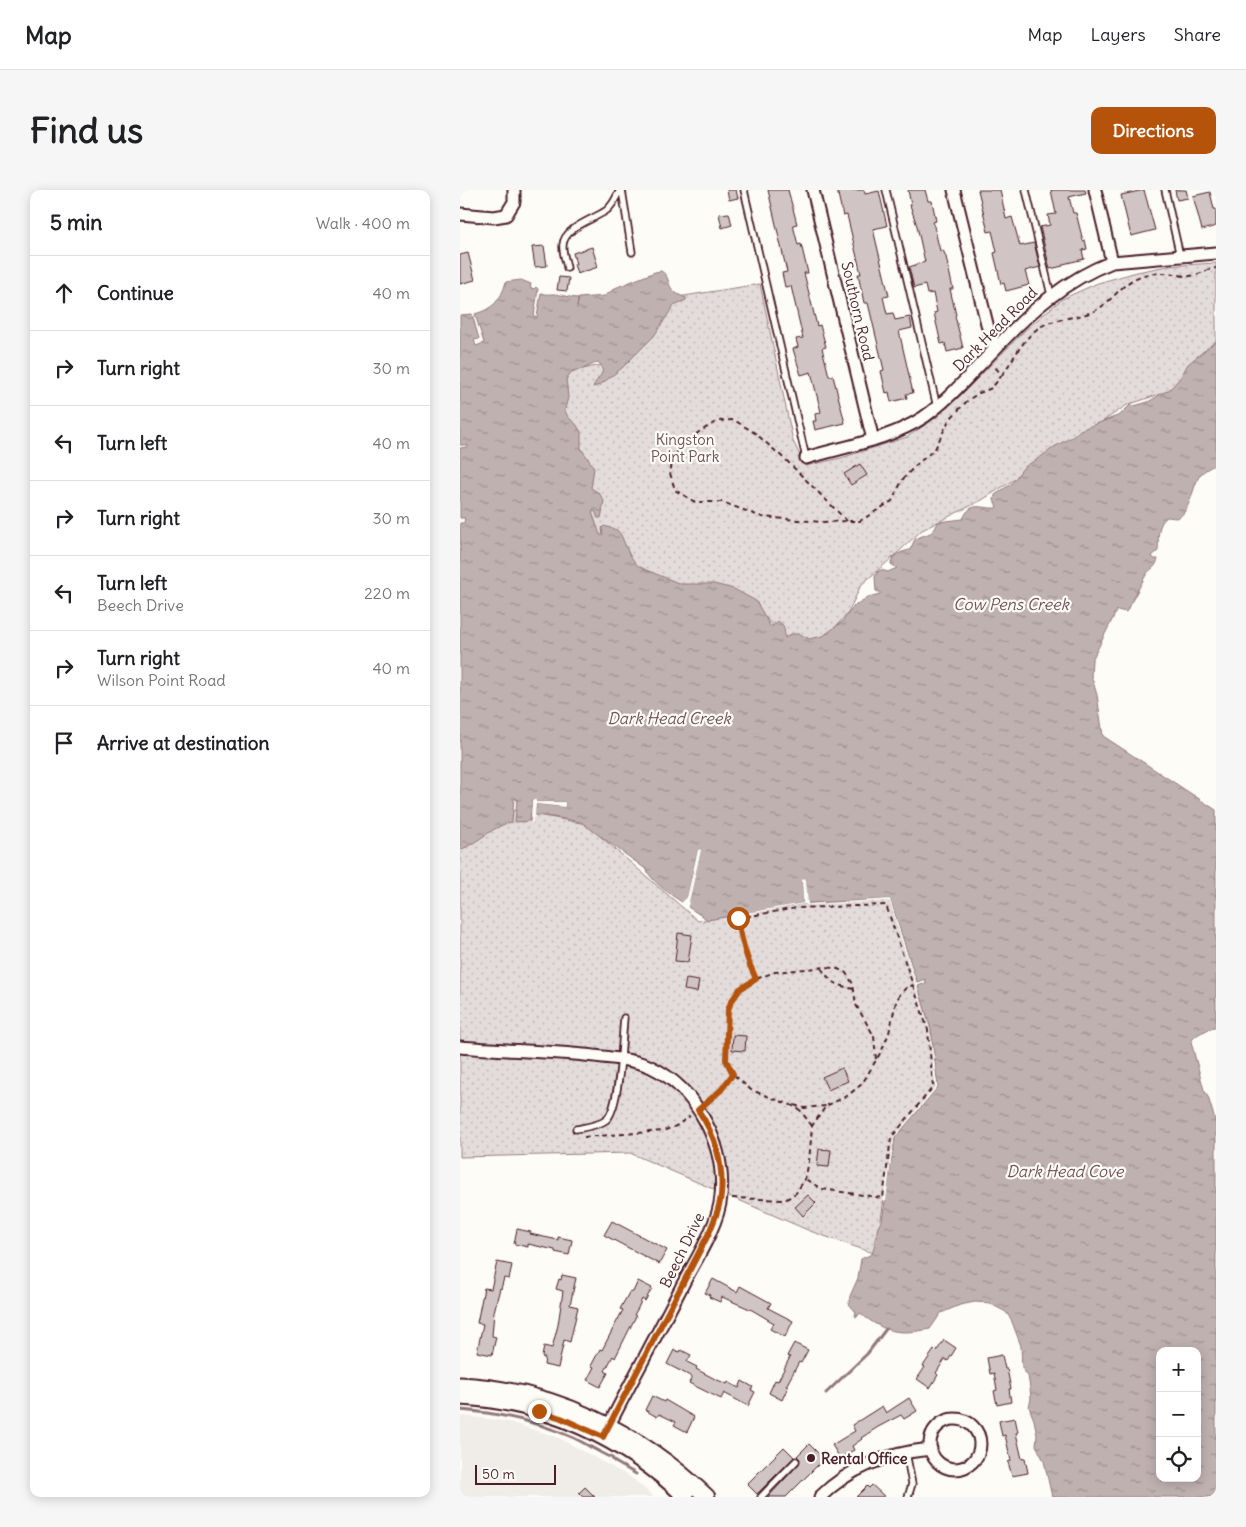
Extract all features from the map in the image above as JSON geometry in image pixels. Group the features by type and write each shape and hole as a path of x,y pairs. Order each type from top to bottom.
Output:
{"street":[{"path":"460,214 494,217 506,215 514,202 514,190"},
{"name":"Southorn Road","path":"813,190 873,440"},
{"path":"954,190 988,328 995,348"},
{"path":"1095,190 1112,262"},
{"name":"Dark Head Road","path":"806,458 873,440 910,425 938,407 1030,312 1051,295 1080,276 1112,262 1216,253"},
{"name":"Beech Drive","path":"460,1047 585,1054 620,1058 651,1067 682,1090 698,1110 711,1132 716,1147 721,1178 721,1196 706,1239 606,1431"},
{"path":"460,1384 489,1387 533,1396 568,1407 606,1431 686,1497"},
{"path":"460,1397 496,1401 539,1411 632,1438 667,1462 707,1497"},
{"path":"954,1419 970,1424 976,1430 979,1438 978,1454 968,1465 960,1468 952,1469 938,1462 930,1449 930,1440 933,1432 945,1421 954,1419"},
{"path":"820,1497 847,1475 880,1460 906,1452 930,1449"}],"lane":[{"path":"621,190 632,252"},
{"path":"567,268 563,244 569,233 606,211 612,206 621,190"},
{"path":"744,190 806,458"},
{"path":"886,190 938,407"},
{"path":"1026,190 1051,295"},
{"path":"1165,190 1180,257"},
{"path":"576,1129 599,1124 607,1119 615,1104 624,1018"},
{"path":"906,1452 912,1484 908,1497"},
{"path":"761,1497 796,1461"}],"path":[{"path":"847,521 781,456 755,433 734,420 718,421 699,432 680,446 673,459 670,473 676,490 695,502 722,502 762,517 822,522 847,521 860,520 892,501 903,479 935,449 949,420 968,400 992,388 1022,344 1034,331 1048,322 1091,312 1102,307 1113,299 1125,284 1141,275 1153,273 1190,276 1216,268"},
{"path":"986,358 1002,375"},
{"path":"756,979 746,958 740,938 738,918 797,908 886,905 928,1030 933,1087 891,1138 883,1198 822,1189 805,1179"},
{"path":"820,968 832,982 839,986 853,989"},
{"path":"812,1126 800,1110 751,1090 733,1074 726,1060 728,1010 740,989 756,979 775,972 838,968 850,978 856,1005 874,1036 876,1060"},
{"path":"790,1105 804,1108 826,1106 846,1096 862,1084 876,1060 888,1033 900,994 906,988 913,985"},
{"path":"577,1137 663,1131 676,1126 721,1090 733,1074"},
{"path":"721,1196 738,1200 785,1200 796,1193 805,1179 809,1162 812,1126 826,1106"}],"shaded area":[{"path":"460,1416 509,1422 557,1437 632,1478 654,1497 460,1497"}],"green space":[{"name":"Kingston Point Park","path":"1216,263 1216,350 1181,387 1127,405 982,500 922,530 861,585 848,613 829,634 814,642 799,642 782,636 750,600 683,586 628,566 598,534 558,400 569,372 601,365 627,355 665,299 760,284 793,441 805,466 841,458 907,437 934,419 966,390 1024,331 1062,299 1098,283 1137,272 1167,266"},
{"path":"507,809 586,824 698,921 811,903 889,900 930,1029 935,1088 893,1138 876,1253 810,1231 630,1153 460,1157 460,844"}],"water":[{"path":"661,271 667,277 671,288 686,298 686,300 674,305 654,336 622,368 600,385 593,387 602,372 598,362 583,369 572,371 566,379 568,397 565,411 581,432 581,448 594,468 591,488 599,493 604,501 601,518 598,518 595,511 592,512 600,535 603,535 602,528 604,526 617,530 629,554 637,565 646,570 681,584 714,584 734,589 756,601 770,626 773,626 777,621 782,624 785,638 791,634 800,634 809,639 823,636 842,622 854,606 868,597 880,594 880,592 876,591 875,577 877,572 881,570 888,572 897,568 891,564 893,558 900,553 910,550 915,539 932,532 938,522 963,519 969,509 973,507 996,508 995,495 1012,483 1023,468 1074,436 1080,430 1120,415 1130,405 1134,406 1148,402 1170,389 1180,378 1188,364 1216,341 1216,464 1200,475 1189,504 1183,514 1178,518 1167,517 1163,520 1159,532 1158,551 1152,556 1154,559 1158,559 1157,562 1147,573 1126,612 1117,610 1092,660 1091,675 1097,695 1103,736 1216,810 1216,1026 1198,1034 1191,1042 1204,1090 1216,1123 1216,1497 1052,1497 1044,1461 1036,1445 1037,1435 1029,1407 1031,1399 1030,1388 1028,1376 1022,1368 1021,1346 1011,1319 1006,1312 989,1303 975,1302 960,1305 941,1313 930,1329 910,1332 893,1331 877,1325 860,1313 857,1317 855,1316 856,1312 849,1304 850,1296 858,1278 861,1259 872,1254 878,1227 882,1221 895,1138 938,1087 931,1029 918,986 926,983 925,979 917,982 890,899 807,903 806,878 802,879 803,903 708,920 688,907 700,850 698,849 687,897 682,902 657,883 647,870 581,822 535,815 536,804 565,807 565,802 536,802 532,800 530,821 515,822 517,799 514,799 512,822 492,830 460,850 460,523 464,523 465,518 460,518 460,448 468,447 468,445 460,445 460,315 472,314 479,339 474,340 476,346 484,343 475,314 487,309 499,299 506,282 521,280 531,284 530,288 534,289 536,287 538,289 534,316 537,317 541,293 578,298 577,307 579,298 605,296 615,288"}],"pier":[{"path":"532,800 536,800 536,802 565,802 565,807 536,804 535,818 533,817 531,824"},
{"path":"698,849 701,850 688,907 685,905 686,902 684,904 682,902 687,897"},
{"path":"806,878 808,904 890,899 930,1029 937,1087 894,1138 886,1201 883,1201 893,1137 935,1087 929,1030 889,901 807,905 805,904 733,917 733,915 803,903 802,879"}],"building":[{"path":"727,190 736,190 738,198 729,200"},
{"path":"768,190 788,190 797,224 793,225 798,245 801,244 808,273 804,273 817,326 820,325 826,347 822,348 829,376 833,376 845,423 815,430 813,421 816,421 815,414 821,412 811,372 801,375 793,349 798,347 796,339 803,338 791,286 785,287 782,273 787,272"},
{"path":"837,190 864,190 865,194 879,191 887,226 873,229 889,296 883,297 887,314 893,313 895,320 910,317 912,328 899,331 913,393 906,394 907,398 891,402 889,392 886,393 881,371 884,370 868,303 864,303 858,274 861,274 847,215 843,216"},
{"path":"908,190 925,190 928,201 932,201 936,221 933,222 940,251 943,250 946,257 953,289 950,289 955,316 963,348 947,352 945,343 941,344 934,313 937,312 933,293 927,294 925,285 914,288 909,267 925,262 910,205"},
{"path":"978,190 1000,190 1006,219 1012,217 1020,246 1034,243 1040,267 1025,271 1029,285 1006,291 1004,283 1001,284 994,253 997,252 992,231 988,232"},
{"path":"1051,190 1085,190 1086,193 1069,197 1087,249 1082,250 1084,259 1050,269 1040,227 1050,225 1048,215 1056,214"},
{"path":"1144,190 1155,230 1131,236 1121,195"},
{"path":"1175,190 1186,190 1188,198 1177,200"},
{"path":"1210,192 1214,209 1216,209 1216,226 1202,230 1193,196"},
{"path":"729,213 732,225 722,228 719,214"},
{"path":"544,246 547,266 535,267 532,247"},
{"path":"592,247 598,267 577,274 573,253"},
{"path":"468,253 475,280 460,284 460,255"},
{"path":"559,277 569,278 567,291 557,290"},
{"path":"860,464 867,475 851,485 844,474"},
{"path":"678,933 692,935 688,962 675,961"},
{"path":"686,979 699,981 697,992 684,990"},
{"path":"733,1035 746,1036 745,1051 732,1050"},
{"path":"842,1068 848,1081 828,1090 822,1077"},
{"path":"819,1149 831,1150 829,1167 817,1166"},
{"path":"808,1195 816,1203 803,1216 795,1207"},
{"path":"612,1221 667,1250 659,1264 604,1235"},
{"path":"517,1229 558,1240 558,1237 572,1240 569,1255 528,1244 528,1247 514,1244"},
{"path":"497,1262 512,1265 509,1279 504,1278 500,1288 494,1312 492,1336 496,1337 492,1355 477,1352 483,1324 477,1323 484,1288 491,1289"},
{"path":"562,1275 576,1278 570,1305 578,1307 570,1342 564,1340 558,1368 544,1365 545,1358 542,1357 544,1346 552,1348 558,1325 563,1291 556,1289"},
{"path":"713,1279 737,1292 740,1286 771,1303 768,1308 793,1321 785,1337 770,1329 774,1323 752,1310 722,1297 720,1302 709,1297 710,1295 705,1293"},
{"path":"638,1281 652,1288 645,1301 642,1299 634,1315 636,1316 615,1358 613,1356 605,1371 608,1373 600,1387 587,1380 594,1367 591,1366 600,1349 602,1350 623,1310 620,1309 630,1291 633,1292"},
{"path":"944,1340 956,1348 948,1361 945,1359 936,1373 938,1375 930,1388 917,1379 934,1350 936,1352"},
{"path":"794,1343 808,1350 786,1386 788,1387 782,1400 769,1393 775,1380 778,1381 790,1357 787,1356"},
{"path":"674,1350 680,1352 681,1350 691,1355 687,1362 715,1379 727,1384 728,1382 739,1388 742,1381 753,1387 751,1390 755,1392 748,1406 724,1393 721,1399 689,1383 692,1377 667,1364"},
{"path":"1002,1355 1011,1389 1009,1389 1011,1402 997,1405 994,1391 997,1390 994,1373 990,1374 987,1358"},
{"path":"652,1396 664,1402 665,1400 694,1417 687,1432 674,1425 676,1422 659,1414 657,1417 645,1410"},
{"path":"909,1398 917,1411 904,1419 901,1415 878,1427 852,1446 854,1450 840,1458 832,1445 855,1431 852,1425 882,1406 886,1413"},
{"path":"1015,1418 1018,1432 1016,1433 1022,1459 1025,1458 1028,1473 1012,1476 1008,1462 1011,1461 1005,1435 1002,1436 999,1421"},
{"path":"809,1444 824,1459 786,1497 768,1497 799,1464 800,1459 797,1456"},
{"path":"784,1447 794,1457 757,1494 747,1484"},
{"path":"872,1485 885,1497 856,1497 867,1486 869,1488"},
{"path":"585,1487 595,1497 583,1497 579,1493"}],"waterway":[{"path":"826,1393 867,1354 886,1329"},
{"path":"460,1410 518,1419 560,1432 612,1458 615,1462 636,1474"}],"place":[{"name":"Rental Office","path":"811,1458"}],"route":[{"path":"539,1411 593,1431 603,1437 709,1233 721,1196 721,1178 719,1160 711,1132 698,1110 721,1090 733,1074 726,1060 728,1010 740,989 756,979 746,958 740,938 738,918"}],"water label":[{"name":"Cow Pens Creek","path":"1011,604"},
{"name":"Dark Head Creek","path":"669,718"},
{"name":"Dark Head Cove","path":"1065,1171"}]}
